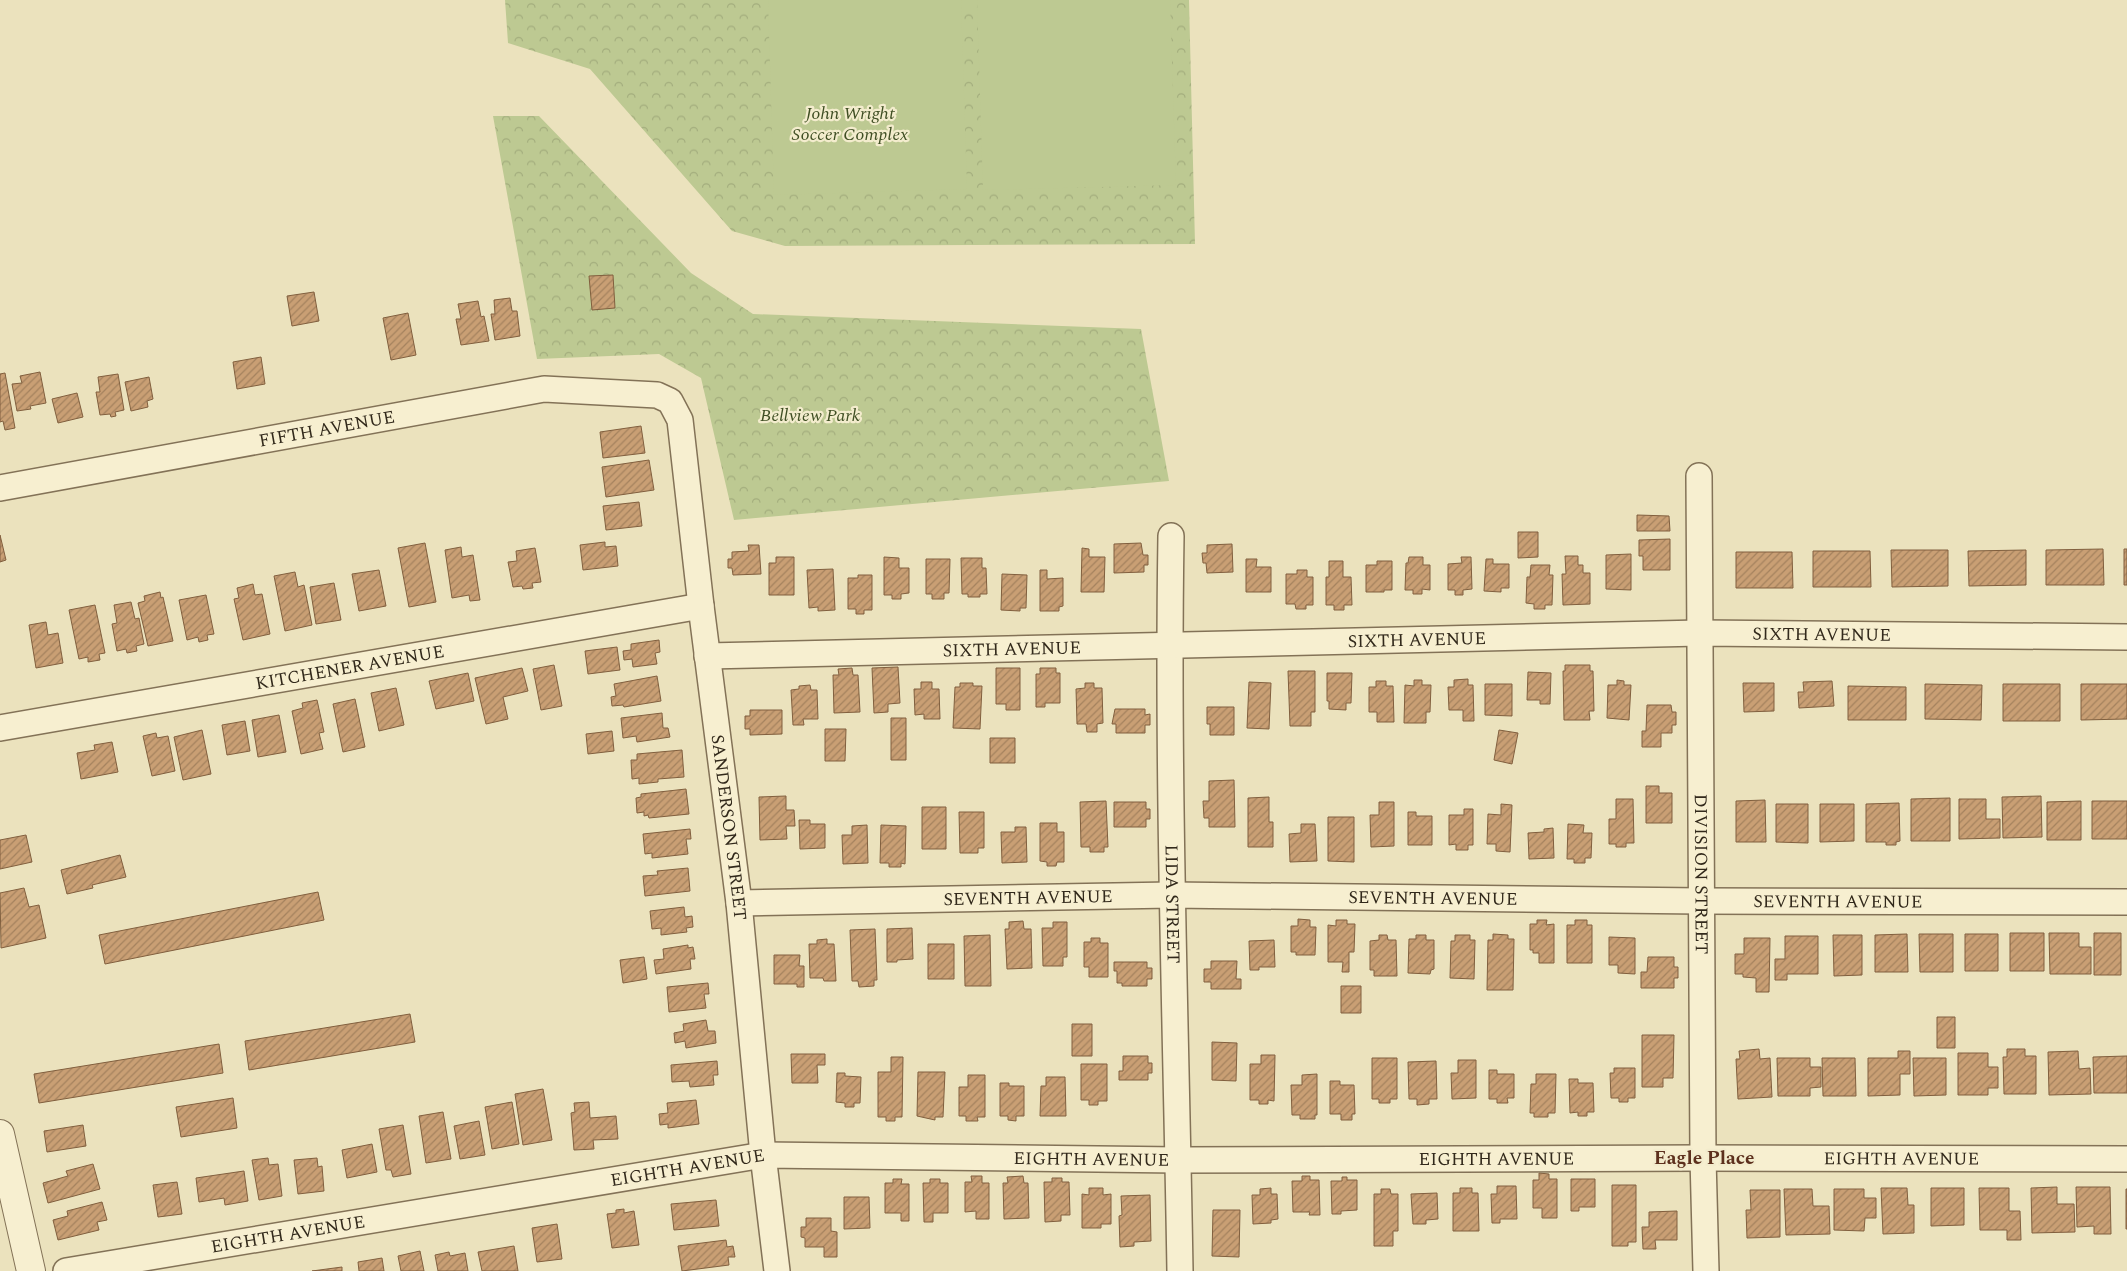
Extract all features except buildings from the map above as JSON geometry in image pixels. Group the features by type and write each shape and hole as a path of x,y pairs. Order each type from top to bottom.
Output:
{"street":[{"name":"FIFTH AVENUE","path":"0,488 544,389 657,395"},
{"name":"SANDERSON STREET","path":"657,395 670,401 680,420 707,656 739,903 776,1271"},
{"name":"DIVISION STREET","path":"1699,476 1700,901 1706,1271"},
{"name":"LIDA STREET","path":"1171,536 1169,647 1171,895 1180,1271"},
{"name":"KITCHENER AVENUE","path":"0,728 701,606"},
{"name":"SIXTH AVENUE","path":"707,656 1169,647 1700,633 2127,637"},
{"name":"SEVENTH AVENUE","path":"739,903 1171,895 1700,901 2127,902"},
{"path":"0,1134 32,1271"},
{"name":"EIGHTH AVENUE","path":"66,1271 763,1155 1178,1160 2127,1159"}],"green space":[{"name":"John Wright Soccer Complex","path":"505,0 1189,0 1195,244 785,246 732,231 590,69 508,43"},
{"path":"768,0 961,0 967,189 774,195"},
{"path":"977,0 1170,0 1176,185 983,190"},
{"name":"Bellview Park","path":"493,116 539,116 691,273 753,314 1141,329 1169,481 734,520 701,378 659,354 537,359"}],"district":[{"name":"Eagle Place","path":"1704,1158"}]}
